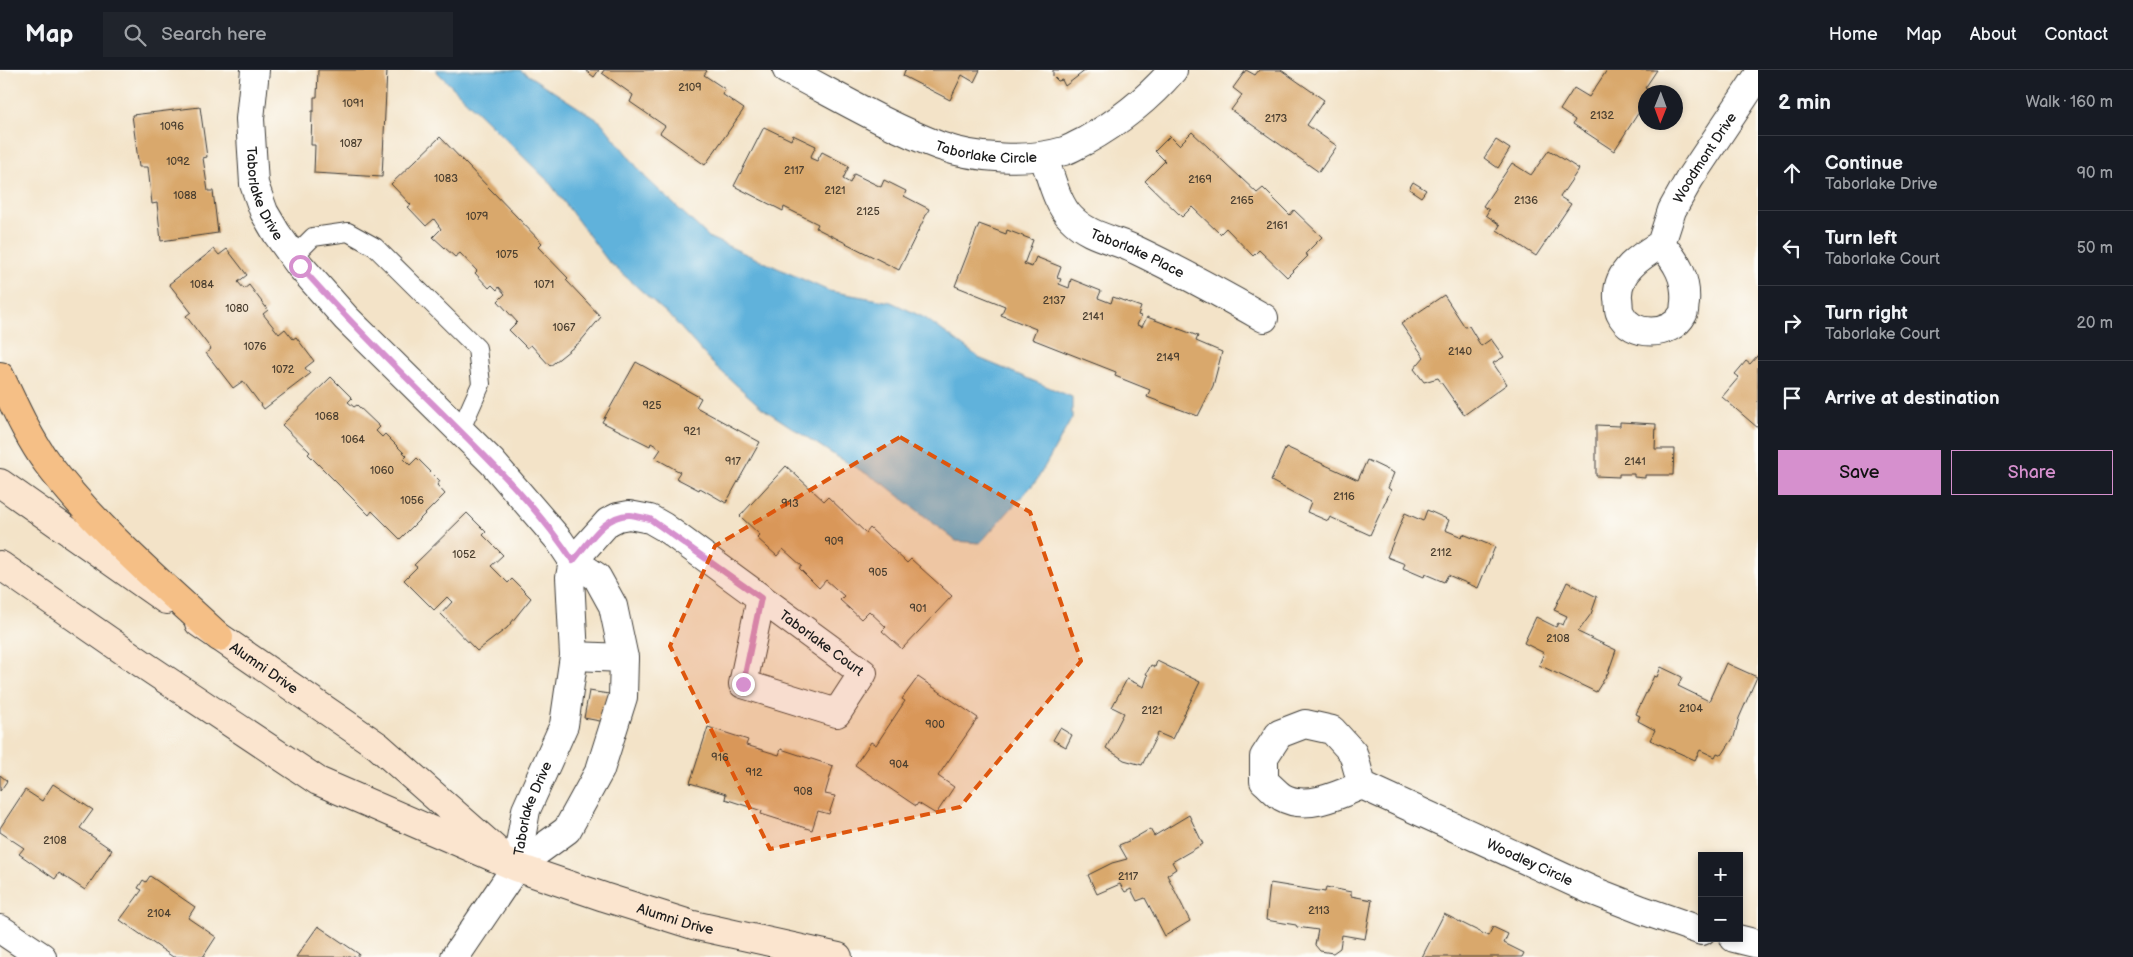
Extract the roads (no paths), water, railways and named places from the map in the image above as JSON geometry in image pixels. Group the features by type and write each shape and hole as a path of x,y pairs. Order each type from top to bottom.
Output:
{"highway":[{"path":"0,376 16,410 46,462 80,503 219,637"}],"main road":[{"name":"Alumni Drive","path":"0,483 378,746 516,867"},
{"name":"Alumni Drive","path":"0,565 147,667 318,781 516,867 692,925 838,957"}],"street":[{"name":"Taborlake Drive","path":"255,70 250,118 254,184 264,212 293,256 346,318 492,462 559,540 573,561 597,577 613,606 624,658 623,697 600,770 567,830 516,867"},
{"name":"Taborlake Circle","path":"787,70 886,122 942,146 1006,158 1044,156 1066,150 1095,135 1129,113 1159,87 1174,70"},
{"name":"Woodmont Drive","path":"1661,244 1672,210 1690,178 1758,76"},
{"name":"Taborlake Place","path":"1044,156 1058,196 1070,217 1086,231 1130,247 1195,278 1264,318"},
{"name":"Taborlake Court","path":"573,561 608,522 618,517 629,515 650,519 664,527 761,598 863,673 837,713 743,684 761,598"},
{"name":"Taborlake Drive","path":"516,867 526,810 564,725 574,656 570,577 573,561"},
{"path":"574,656 624,658"},
{"name":"Woodley Circle","path":"1362,785 1591,890 1698,930"},
{"path":"455,957 516,867"},
{"path":"0,928 42,957"},
{"path":"1743,940 1758,944"}],"lane":[{"path":"293,256 313,237 348,232 375,247 477,348 481,384 460,431"}],"water":[{"path":"435,70 520,70 601,122 645,177 710,238 829,291 891,302 925,318 981,359 1072,397 1072,418 1037,480 980,543 956,541 884,484 831,453 762,408 712,363 672,318 608,261 549,182"}]}
